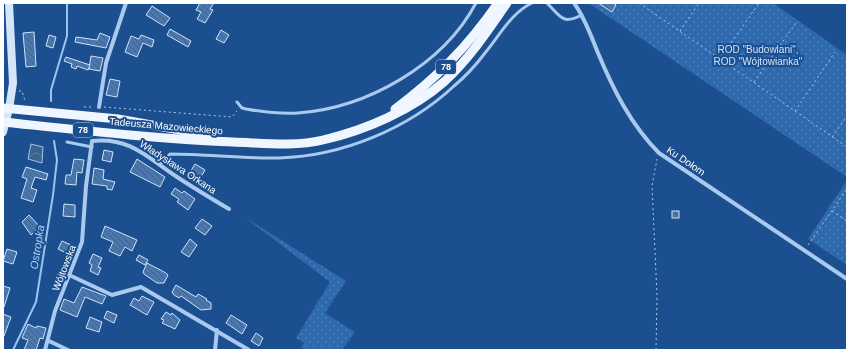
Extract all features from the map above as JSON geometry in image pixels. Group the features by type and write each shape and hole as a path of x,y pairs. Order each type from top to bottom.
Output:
{"main road":[{"path":"3,132 13,70 9,3"},
{"name":"Tadeusza Mazowieckiego","path":"381,119 418,92 447,66 463,49 498,3"},
{"name":"Tadeusza Mazowieckiego","path":"4,122 166,137 252,142 298,143 322,140 348,133 407,108 444,81 468,58 507,3"},
{"name":"Tadeusza Mazowieckiego","path":"6,109 118,119 252,142"}],"street":[{"path":"98,107 106,63 126,3"},
{"name":"Ku Dołom","path":"574,3 582,15 605,69 642,136 659,152 847,279"},
{"name":"Władysława Orkana","path":"92,141 101,140 127,145 144,152 176,176 229,209"},
{"name":"Wójtowska","path":"46,350 55,311 82,242 86,186 92,141"},
{"path":"69,275 112,295 141,287 249,350"},
{"path":"215,350 217,330"},
{"path":"49,341 68,350"}],"lane":[{"path":"237,102 242,108 274,114 297,113 318,111 367,96 412,72 434,54 454,35 476,3"},
{"path":"160,164 170,154 252,158 300,157 328,152 384,133 415,116 441,98 475,66 511,18 532,3"},
{"path":"547,3 564,19 570,20 582,15"},
{"path":"67,142 92,147"}],"path":[{"path":"639,3 847,147"},
{"path":"680,31 699,3"},
{"path":"720,60 759,3"},
{"path":"753,83 796,23"},
{"path":"794,111 834,52"},
{"path":"22,91 26,103"},
{"path":"80,107 232,117 242,108"},
{"path":"832,137 847,116"},
{"path":"656,350 657,295 652,186 655,164 659,152"},
{"path":"804,250 847,189"},
{"path":"832,211 847,221"}],"green space":[{"name":"ROD \"Budowlani\", ROD \"Wójtowianka\"","path":"588,3 773,3 847,55 847,177"},
{"path":"847,180 847,265 808,239"},
{"path":"243,216 346,281 325,313 355,332 342,350 305,350 301,347 304,343 296,338 330,282"}],"water":[{"path":"31,144 43,147 42,163 28,159"}],"building":[{"path":"200,3 214,3 210,9 213,10 205,23 197,19 201,12 196,10"},
{"path":"598,3 613,3 616,5 612,12"},
{"path":"152,6 170,18 164,26 146,15"},
{"path":"170,29 191,41 188,47 167,35"},
{"path":"221,30 229,35 224,43 216,39"},
{"path":"34,32 36,66 26,67 23,33"},
{"path":"100,33 110,37 106,48 75,42 76,37 97,40"},
{"path":"49,35 56,37 53,48 46,46"},
{"path":"141,35 154,40 152,47 143,43 137,57 125,52 131,36 139,39"},
{"path":"91,56 103,58 100,71 89,69"},
{"path":"66,57 90,65 88,70 77,66 76,69 71,67 72,64 64,61"},
{"path":"110,79 120,81 117,97 106,95"},
{"path":"104,150 113,152 111,162 102,160"},
{"path":"74,159 84,160 82,173 77,172 76,185 65,184 66,175 71,175"},
{"path":"137,159 165,177 160,187 130,172"},
{"path":"195,164 205,170 199,180 189,174"},
{"path":"26,167 48,174 46,180 35,177 31,188 37,190 33,202 21,198 27,179 22,177"},
{"path":"94,168 104,170 103,179 115,182 112,190 107,189 107,186 92,184"},
{"path":"175,188 182,193 184,191 195,199 188,210 177,202 179,199 171,194"},
{"path":"64,204 75,205 75,217 63,216"},
{"path":"672,211 679,211 679,218 672,218"},
{"path":"29,215 40,227 31,235 22,222"},
{"path":"202,219 212,226 205,235 195,228"},
{"path":"105,226 137,240 132,251 125,247 120,256 109,251 113,242 101,237"},
{"path":"190,239 197,245 189,257 181,252"},
{"path":"62,241 71,245 68,254 58,249"},
{"path":"7,249 17,252 13,264 3,261"},
{"path":"93,254 102,258 98,267 101,268 98,275 90,271 92,265 89,263"},
{"path":"139,255 148,260 145,265 136,260"},
{"path":"147,263 168,275 164,283 157,283 144,274 143,272"},
{"path":"176,285 196,297 198,294 207,299 206,300 211,303 211,309 201,310 181,296 179,298 174,295 172,292"},
{"path":"3,286 10,288 4,307 3,307"},
{"path":"82,287 106,296 102,304 85,297 77,317 60,310 64,299 74,303"},
{"path":"142,296 154,302 147,315 130,305 134,298 139,301"},
{"path":"107,311 117,315 114,323 104,318"},
{"path":"166,312 171,315 172,313 180,320 175,329 162,323 164,320 161,319"},
{"path":"3,314 11,317 4,336 3,336"},
{"path":"231,315 247,325 242,334 226,323"},
{"path":"90,317 102,322 99,332 86,328"},
{"path":"28,324 36,328 37,326 46,328 43,339 40,338 36,350 24,350 28,340 22,338"},
{"path":"256,333 263,338 259,346 251,341"}],"waterway":[{"name":"Ostropka","path":"51,101 51,90 67,36 67,3"},
{"name":"Ostropka","path":"13,350 36,302 57,160 54,141"}]}
